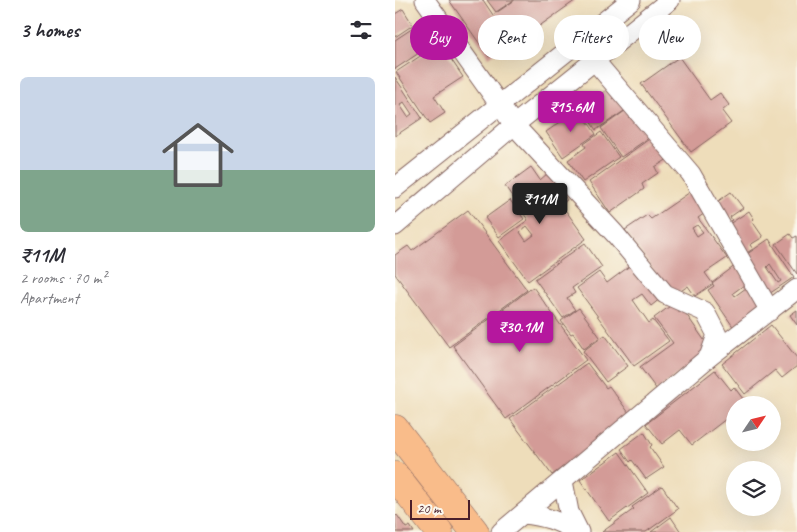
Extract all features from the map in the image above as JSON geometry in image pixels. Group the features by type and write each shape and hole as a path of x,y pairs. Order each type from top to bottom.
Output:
{"highway":[{"path":"395,429 475,532"},
{"path":"395,476 439,532"}],"street":[{"path":"425,0 515,125 615,234 665,294 705,312 717,335 709,357"},
{"path":"395,188 631,0"},
{"path":"629,32 670,0"},
{"path":"395,226 594,60 691,174 770,311"},
{"path":"501,532 709,357 797,289"},
{"path":"563,481 569,512 578,532"},
{"path":"523,514 557,520 578,532"}],"building":[{"path":"449,0 483,0 493,15 478,15 478,41 468,27 468,15 460,15"},
{"path":"487,0 514,0 496,12"},
{"path":"515,0 576,0 544,23 544,15 493,15"},
{"path":"403,9 410,20 410,27 395,37 395,14"},
{"path":"410,30 410,59 395,69 395,40"},
{"path":"414,60 452,60 463,77 434,96 445,113 430,123 396,72"},
{"path":"675,60 681,60 710,100 720,93 729,105 722,111 731,123 691,152 641,84"},
{"path":"395,77 422,118 395,136","holes":["404,102 412,114 408,117 400,105"]},
{"path":"611,87 627,109 596,130 581,108"},
{"path":"629,108 650,137 621,157 601,128"},
{"path":"579,109 596,134 563,157 546,132"},
{"path":"601,132 619,157 583,182 568,160 586,147 584,144"},
{"path":"652,137 668,159 655,167 658,173 642,184 644,189 610,213 589,182"},
{"path":"531,167 540,180 548,173 567,200 561,204 586,239 528,281 499,241 528,220 505,186","holes":["527,226 534,235 526,241 520,232"]},
{"path":"696,188 710,207 731,192 743,208 730,217 732,220 717,230 705,213 698,218 727,258 705,273 713,284 695,296 688,286 672,297 625,230 647,215 651,219","holes":["697,225 703,232 697,236 692,228"]},
{"path":"510,200 524,219 499,237 485,218"},
{"path":"468,210 527,290 449,347 395,274 395,255 408,246 412,251"},
{"path":"749,211 754,219 752,221 763,237 750,245 753,249 736,260 717,232"},
{"path":"790,234 793,238 797,236 797,274 776,244"},
{"path":"769,239 794,277 763,298 737,261","holes":["770,264 781,281 778,283 767,267"]},
{"path":"585,243 602,267 572,288 575,293 567,298 575,310 563,318 535,279"},
{"path":"635,262 661,298 651,306 642,294 633,300 649,323 653,320 669,341 634,366 577,288 599,272 607,283"},
{"path":"736,265 765,306 734,328 708,290 714,286 712,283","holes":["744,285 746,288 735,296 733,293"]},
{"path":"533,287 586,360 506,419 453,346"},
{"path":"677,301 711,350 657,390 640,367 673,343 654,318"},
{"path":"579,308 600,337 584,349 573,333 571,334 561,321"},
{"path":"797,310 797,325 790,315"},
{"path":"771,325 797,358 797,366 782,378 775,370 745,394 722,364"},
{"path":"605,335 628,366 606,382 583,351"},
{"path":"587,363 606,388 609,386 632,417 552,475 510,419"},
{"path":"715,370 731,390 734,387 741,396 726,396 726,419 692,445 680,430 662,444 646,424"},
{"path":"644,432 652,445 650,447 664,467 646,479 621,449"},
{"path":"619,452 648,493 609,521 580,480"},
{"path":"662,486 678,509 646,532 602,532 634,509 632,507"},
{"path":"397,515 406,528 410,526 414,532 396,532 395,517"},
{"path":"671,517 681,532 651,532"}]}
